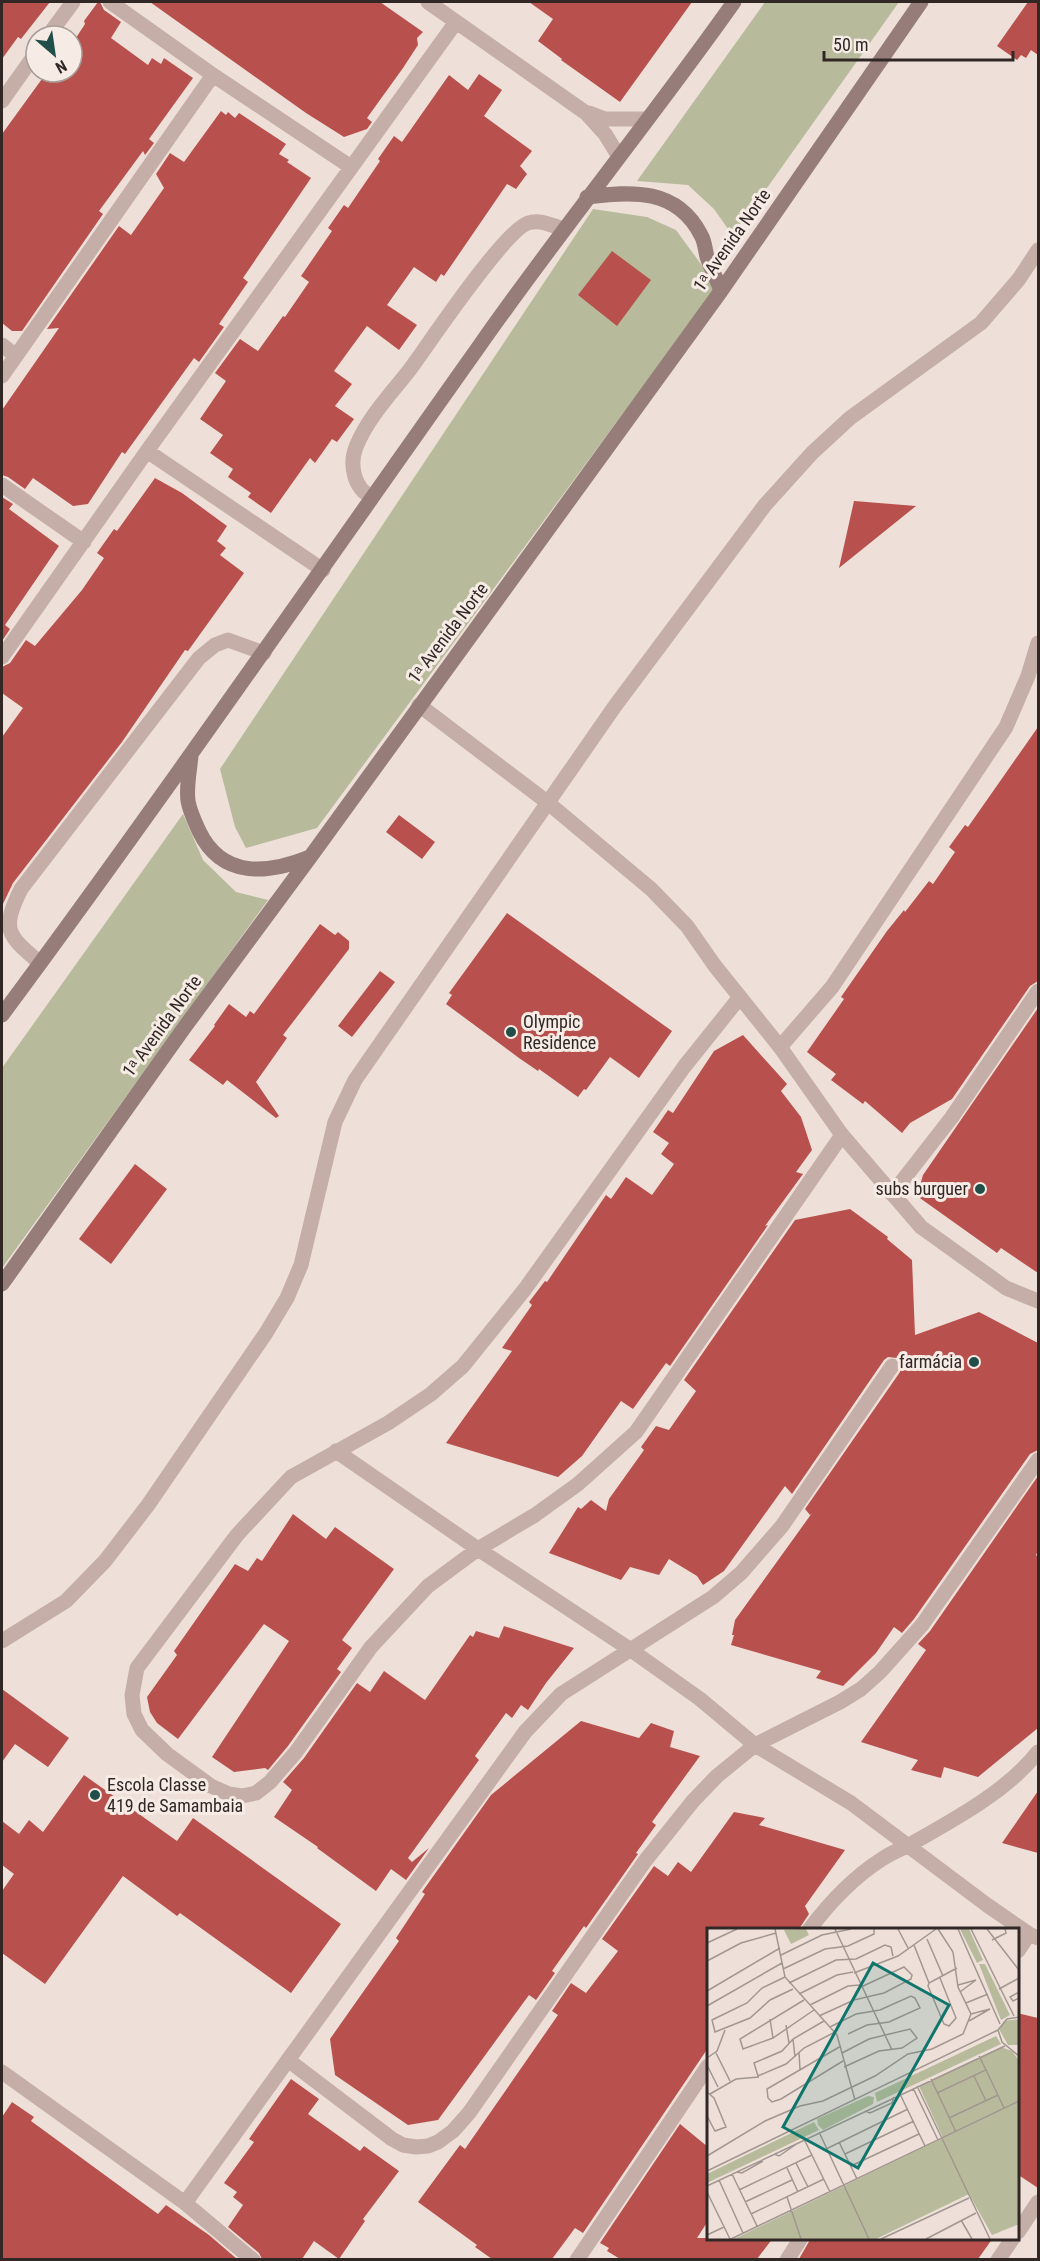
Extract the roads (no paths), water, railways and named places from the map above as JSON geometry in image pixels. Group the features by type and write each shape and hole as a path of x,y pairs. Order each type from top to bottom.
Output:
{"main road":[{"path":"2,1015 264,653 563,229 680,77 734,2"},
{"name":"1ᵃ Avenida Norte","path":"2,1284 184,1028 721,291 921,2"},
{"path":"587,197 616,193 646,194 678,207 700,234 721,291"},
{"path":"191,755 188,801 193,818 210,850 220,859 247,868 269,869 311,856"}],"street":[{"path":"57,24 73,2"},
{"path":"110,2 213,75 351,167"},
{"path":"428,2 586,112 605,119 646,119"},
{"path":"2,657 147,451 456,22"},
{"path":"2,101 24,70"},
{"path":"2,376 213,75"},
{"path":"586,112 605,134 618,156"},
{"path":"372,497 364,494 352,465 356,447 375,415 456,305 510,237 526,223 542,221 563,229"},
{"path":"2,1641 66,1601 105,1562 148,1505 266,1333 287,1298 301,1265 335,1122 355,1080 506,864 546,802 615,706 765,505 812,453 850,418 981,323 1019,279 1038,250"},
{"path":"2,345 16,356"},
{"path":"147,451 322,570"},
{"path":"2,485 84,542"},
{"path":"40,963 15,942 9,929 9,914 21,889 199,658 215,645 228,640 264,653"},
{"path":"780,1047 832,987 1006,728 1028,676 1038,643"},
{"path":"419,705 546,802 651,889 687,926 780,1047 842,1135 921,1227 1006,1288 1038,1301"},
{"path":"892,1194 952,1117 1038,992"},
{"path":"740,997 684,1067 525,1289 463,1366 431,1394 388,1423 291,1477 237,1535 137,1668 132,1695 134,1714 142,1730 167,1754 211,1786 229,1794 242,1796 256,1792 270,1782 296,1752 371,1647 428,1586 478,1549 535,1515 578,1484 636,1432 842,1135"},
{"path":"185,2203 525,1732 561,1694 713,1598 741,1573 782,1526 892,1366"},
{"path":"336,1451 478,1549 631,1650 700,1699 755,1745 851,1803 987,1905 1034,1936 1019,1949"},
{"path":"288,2060 403,2145 428,2146 453,2131 469,2113 645,1861 693,1801 717,1776 755,1745 840,1702 861,1689 880,1672 922,1625 1038,1460"},
{"path":"810,1928 838,1895 882,1858 961,1814 1002,1786 1038,1752"},
{"path":"577,2259 707,2067"},
{"path":"2,2072 185,2203 253,2259"},
{"path":"1019,2229 1038,2202"},
{"path":"787,2259 800,2240"},
{"path":"998,2259 1012,2240"}],"place":[{"name":"Olympic Residence","path":"511,1032"},
{"name":"subs burguer","path":"980,1189"},
{"name":"farmácia","path":"974,1362"},
{"name":"Escola Classe 419 de Samambaia","path":"95,1795"}]}
